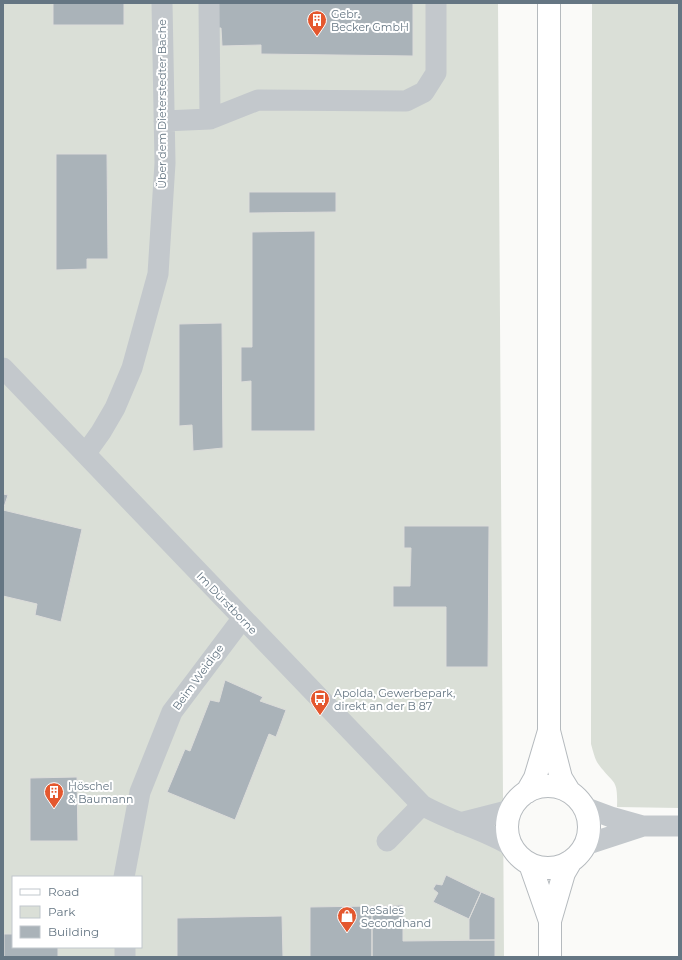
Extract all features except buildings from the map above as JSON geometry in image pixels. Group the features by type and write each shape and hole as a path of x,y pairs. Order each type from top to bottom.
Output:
{"main road":[{"path":"549,3 549,731 561,778 577,799 589,821 588,837 585,845 571,861 562,879 550,921 550,957"},
{"path":"527,792 535,778 549,731"},
{"path":"571,861 551,868 530,864 520,857 512,847 507,825 511,810 518,800 527,792 541,786 548,786 577,799"},
{"path":"530,864 550,921"}],"street":[{"name":"Über dem Dieterstedter Bache","path":"86,453 101,432 115,408 132,368 158,274 165,163 162,3"},
{"path":"209,3 210,119"},
{"path":"164,120 210,119 258,100 406,101 424,92 436,73 436,3"},
{"name":"Im Dürstborne","path":"3,368 86,453 242,619 422,806 499,838 512,847"},
{"name":"Beim Weidige","path":"124,876 140,792 172,712 242,619"},
{"path":"577,799 611,817 643,826 679,826"},
{"path":"387,841 422,806"},
{"path":"460,823 511,810"},
{"path":"585,845 643,826"}],"green space":[{"path":"3,3 498,3 504,957 3,957"},
{"path":"592,3 679,3 679,808 617,807 616,786 598,763 591,744"}],"place":[{"name":"Gebr. Becker GmbH","path":"317,37"},
{"name":"Apolda, Gewerbepark, direkt an der B 87","path":"320,716"},
{"name":"Höschel & Baumann","path":"54,809"},
{"name":"ReSales Secondhand","path":"347,933"}]}
